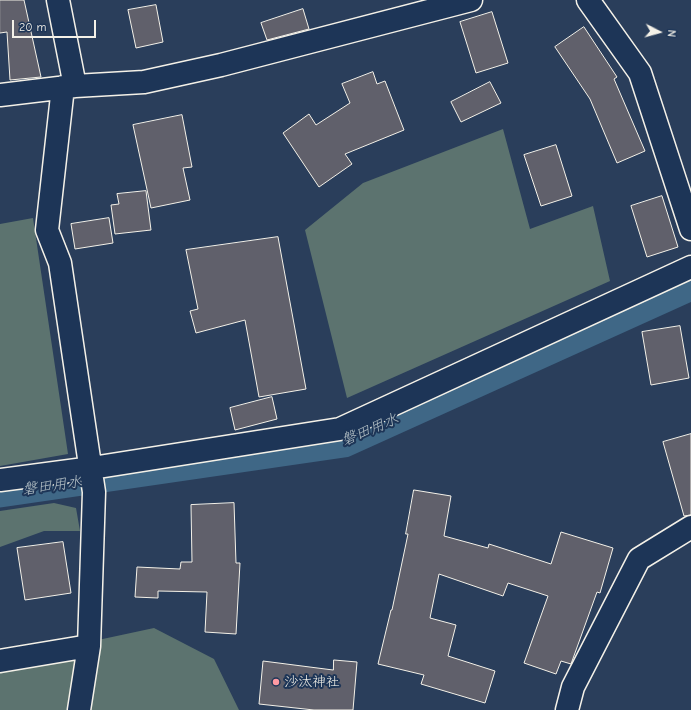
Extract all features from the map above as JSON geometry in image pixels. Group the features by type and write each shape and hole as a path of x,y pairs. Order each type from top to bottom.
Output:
{"street":[{"path":"58,0 69,87 47,230 60,263 93,478 89,646 79,710"},
{"path":"0,95 69,87 144,82 221,66 471,0"},
{"path":"588,0 640,73 691,228"},
{"path":"0,480 93,478 340,429 691,267"},
{"path":"567,710 573,687 639,559 691,527"},
{"path":"0,661 89,646"}],"green space":[{"path":"503,129 530,229 593,206 610,281 347,398 305,230 363,183"},
{"path":"33,218 68,454 0,466 0,224"},
{"path":"54,503 76,508 80,531 44,531 0,547 0,511"},
{"path":"154,628 214,659 239,710 0,710 0,661"}],"building":[{"path":"0,0 24,0 41,77 10,80 7,32 0,33"},
{"path":"156,5 163,42 136,48 128,10"},
{"path":"303,9 309,29 267,40 261,23"},
{"path":"492,12 508,63 476,73 460,22"},
{"path":"584,27 617,77 614,79 645,151 617,163 590,99 555,47"},
{"path":"373,72 377,84 385,81 404,130 345,154 352,164 319,187 283,133 309,114 316,125 350,103 342,84"},
{"path":"490,82 501,103 461,122 451,102"},
{"path":"182,115 192,167 183,168 190,200 151,208 133,125"},
{"path":"556,145 572,196 541,206 524,155"},
{"path":"146,191 151,230 115,234 111,205 119,204 117,194"},
{"path":"662,196 678,247 647,257 631,206"},
{"path":"109,218 113,243 75,249 71,224"},
{"path":"278,237 306,389 259,397 245,320 196,333 190,311 198,309 186,250"},
{"path":"680,326 689,378 651,385 642,332"},
{"path":"272,397 277,419 235,430 230,408"},
{"path":"691,434 691,515 684,516 663,442"},
{"path":"414,490 451,496 444,536 488,548 489,544 551,564 561,532 613,548 600,593 597,592 571,664 561,661 556,674 524,663 548,596 508,583 503,596 439,574 430,618 456,625 448,656 495,671 485,703 421,684 424,675 378,664 392,610 408,534 406,534"},
{"path":"234,503 236,563 240,563 236,634 205,632 207,592 158,591 158,598 135,597 137,567 180,569 181,562 192,562 191,505"},
{"path":"63,542 71,593 25,600 17,548"},
{"path":"334,660 357,662 353,710 314,710 259,704 263,661 333,670"}],"waterway":[{"name":"磐田用水","path":"0,493 344,443 691,286"}],"place":[{"name":"沙汰神社","path":"276,682"}]}
